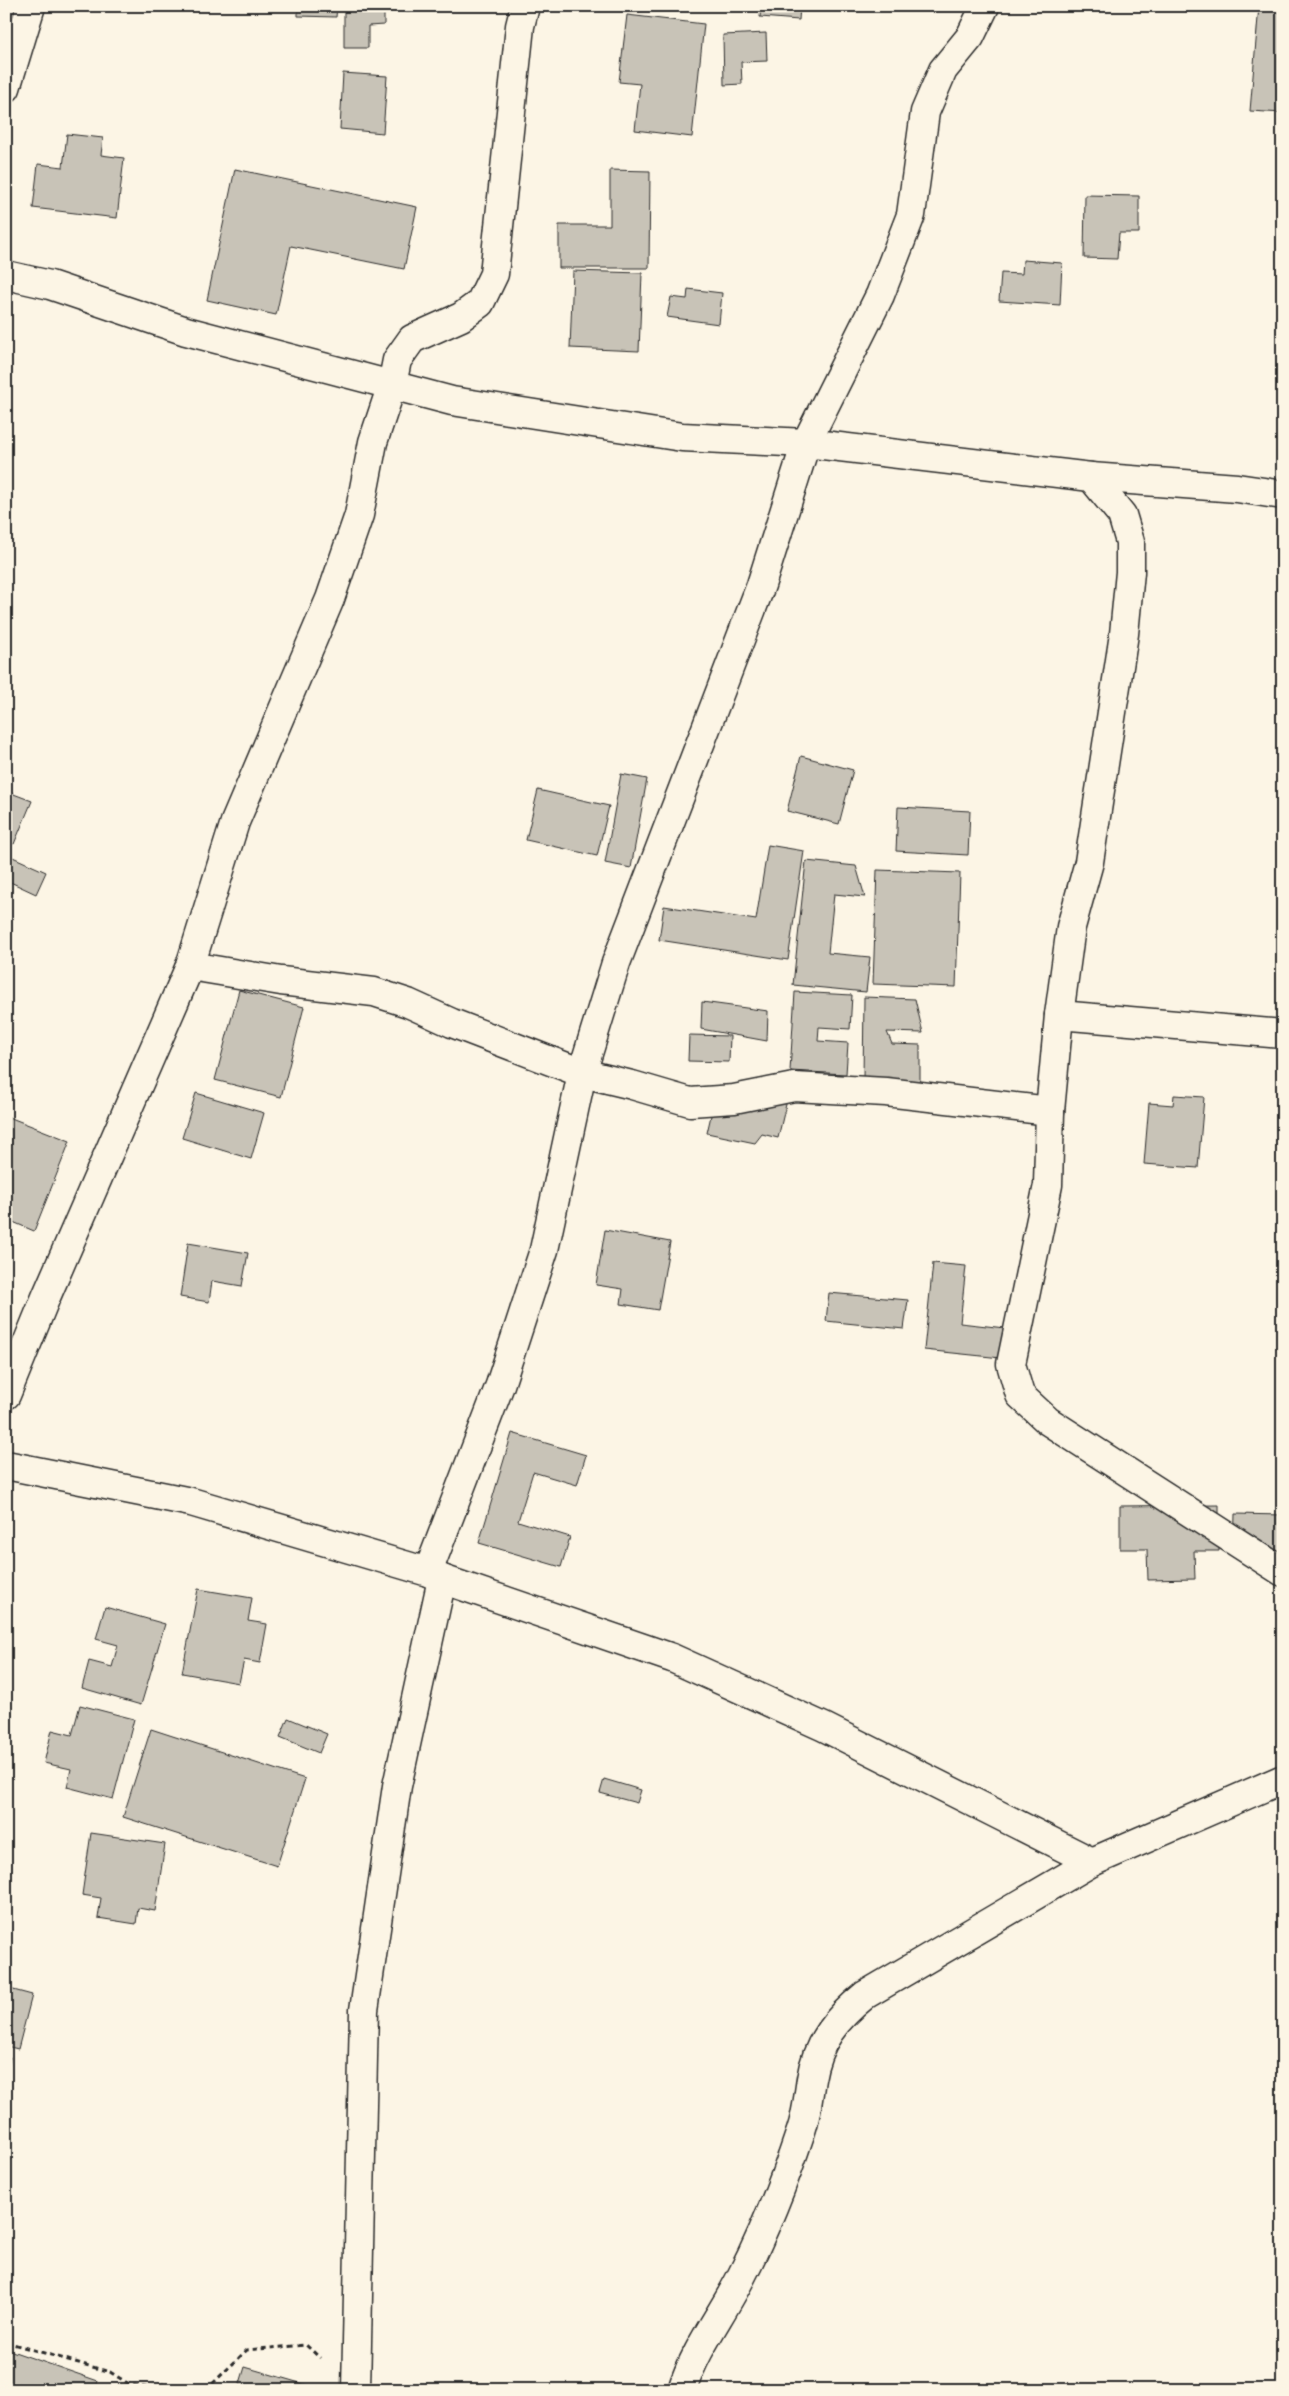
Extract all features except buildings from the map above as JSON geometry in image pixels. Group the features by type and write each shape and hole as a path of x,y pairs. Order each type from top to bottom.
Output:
{"street":[{"path":"6,88 31,6"},
{"path":"6,1395 190,966 235,822 330,599 359,515 374,442 392,385 397,360 412,339 461,316 480,303 494,274 520,26 525,6"},
{"path":"356,2390 364,2010 397,1786 435,1576 544,1250 582,1073 616,963 761,585 806,443 880,295 911,214 925,112 943,70 970,37 985,6"},
{"path":"6,275 50,285 186,331 452,401 682,437 806,443 1091,476 1237,488 1283,495"},
{"path":"1091,476 1122,516 1130,542 1130,572 1124,634 1094,836 1089,862 1071,927 1059,1014 1050,1112 1048,1185 1012,1364 1020,1395 1048,1422 1283,1572"},
{"path":"190,966 281,981 374,992 408,1003 452,1023 582,1073 690,1102 734,1098 794,1087 886,1092 1050,1112"},
{"path":"1059,1014 1283,1034"},
{"path":"6,1465 191,1502 435,1576 672,1658 824,1727 1092,1862"},
{"path":"682,2390 698,2352 739,2281 768,2225 802,2130 808,2108 811,2077 817,2056 830,2029 841,2014 865,1995 1092,1862 1283,1779"}],"path":[{"path":"6,2342 110,2372 129,2384 148,2388 163,2384 167,2390"},
{"path":"206,2390 247,2350 306,2345 327,2364"}]}
